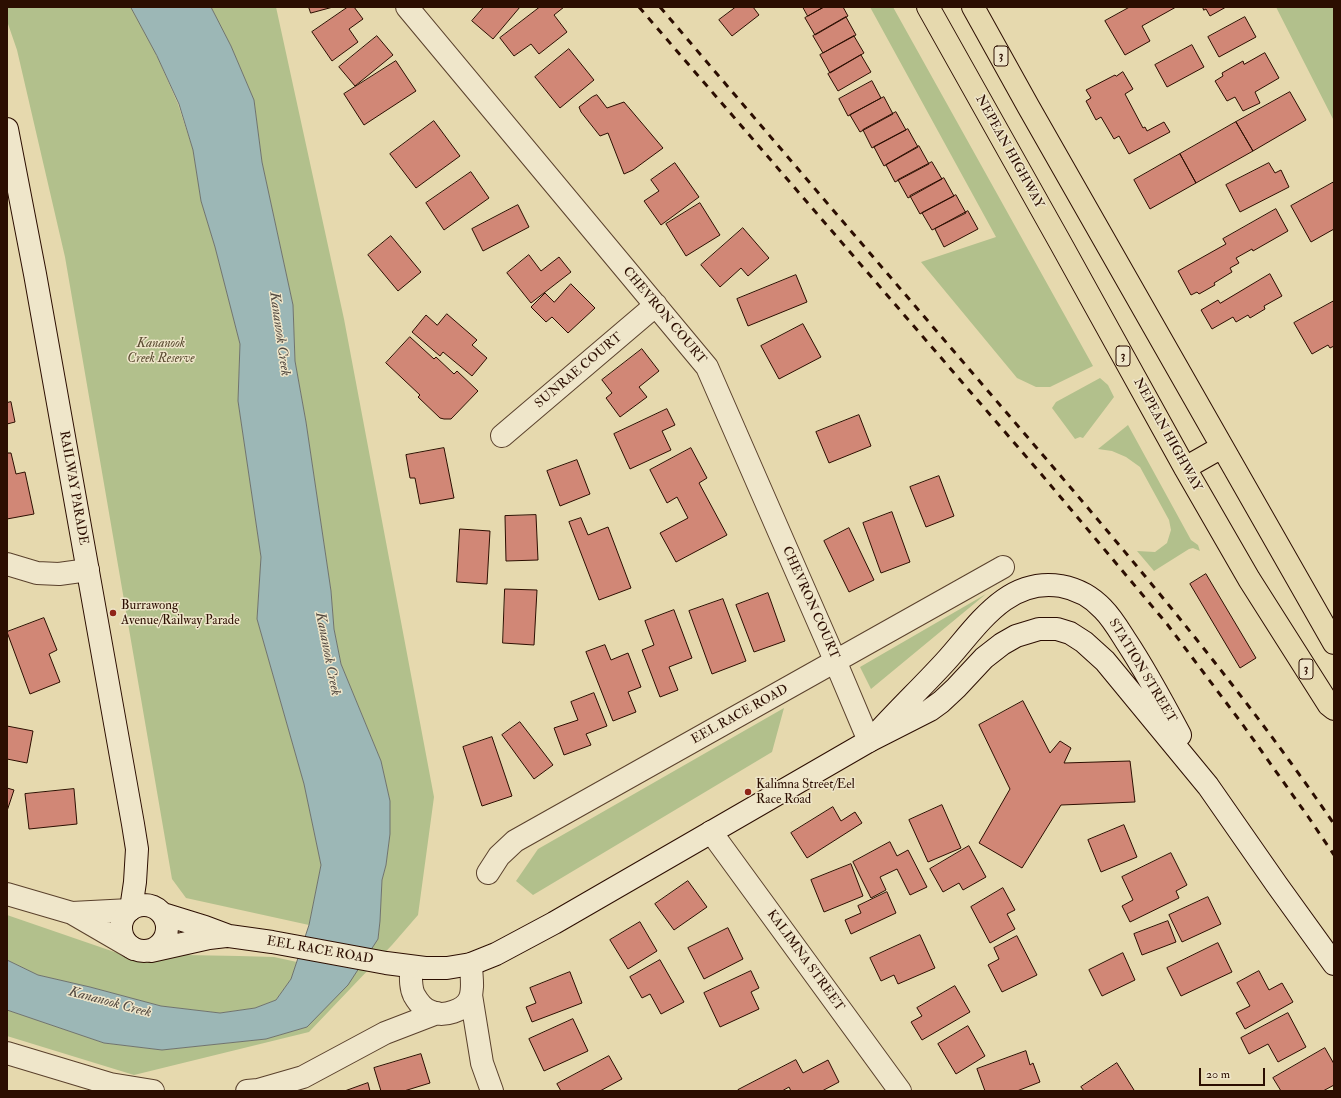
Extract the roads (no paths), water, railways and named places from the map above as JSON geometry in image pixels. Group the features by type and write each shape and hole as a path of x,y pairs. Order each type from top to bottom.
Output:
{"highway":[{"name":"NEPEAN HIGHWAY","path":"928,7 1185,468 1249,579 1329,705 1334,709"},
{"name":"3","path":"973,7 1334,643"},
{"path":"1185,468 1222,447"}],"street":[{"name":"CHEVRON COURT","path":"407,7 707,367 869,740"},
{"name":"RAILWAY PARADE","path":"7,128 35,274 137,849 168,928 166,938 160,946 142,950 126,942 122,933 123,918 130,910 135,882 137,849"},
{"name":"SUNRAE COURT","path":"502,436 656,305"},
{"path":"7,564 37,573 59,574 88,570"},
{"name":"EEL RACE ROAD","path":"488,873 499,856 515,841 1003,567"},
{"name":"EEL RACE ROAD","path":"869,740 943,664 998,604 1023,589 1038,585 1050,585"},
{"name":"STATION STREET","path":"1050,585 1066,587 1085,595 1110,616 1145,672 1208,786"},
{"name":"EEL RACE ROAD","path":"130,910 146,905 156,908 162,913 229,936 272,942 411,967 447,968 471,964 486,959 554,923 869,740 935,706 956,688 984,658 1009,640 1022,633 1051,628"},
{"name":"STATION STREET","path":"1051,628 1064,631 1075,636 1097,652 1137,698 1208,786 1334,964"},
{"name":"KALIMNA STREET","path":"711,832 900,1091"},
{"path":"7,894 72,912 142,950"},
{"path":"72,912 130,910"},
{"name":"EEL RACE ROAD","path":"142,950 209,938 229,936"},
{"path":"471,964 471,995 482,1063 492,1091"},
{"path":"385,1033 404,1017 410,1008 413,998 411,967"},
{"path":"412,989 415,996 429,1011 449,1015 482,1063"},
{"path":"247,1091 258,1090 303,1077 385,1033 439,1013 450,1012 460,1008 468,1002 471,995"},
{"path":"7,1054 110,1084 153,1091"}],"water":[{"name":"Kananook Creek","path":"131,7 211,7 231,46 254,100 262,162 293,305 295,361 306,422 331,591 334,629 341,664 381,761 390,801 390,834 386,865 382,880 378,939 348,985 307,1027 266,1039 162,1050 104,1043 7,1010 7,960 38,975 161,1006 220,1013 255,1008 276,1000 291,979 309,925 321,865 304,784 257,619 261,557 238,401 240,344 215,247 201,201 193,150 179,104 157,56"}],"railway":[{"path":"639,7 1042,475 1167,624 1243,725 1334,855"},
{"path":"660,7 1134,563 1257,717 1334,824"}],"place":[{"name":"Burrawong Avenue/Railway Parade","path":"113,613"},
{"name":"Kalimna Street/Eel Race Road","path":"748,792"}],"park label":[{"name":"Kananook Creek Reserve","path":"161,352"}]}
